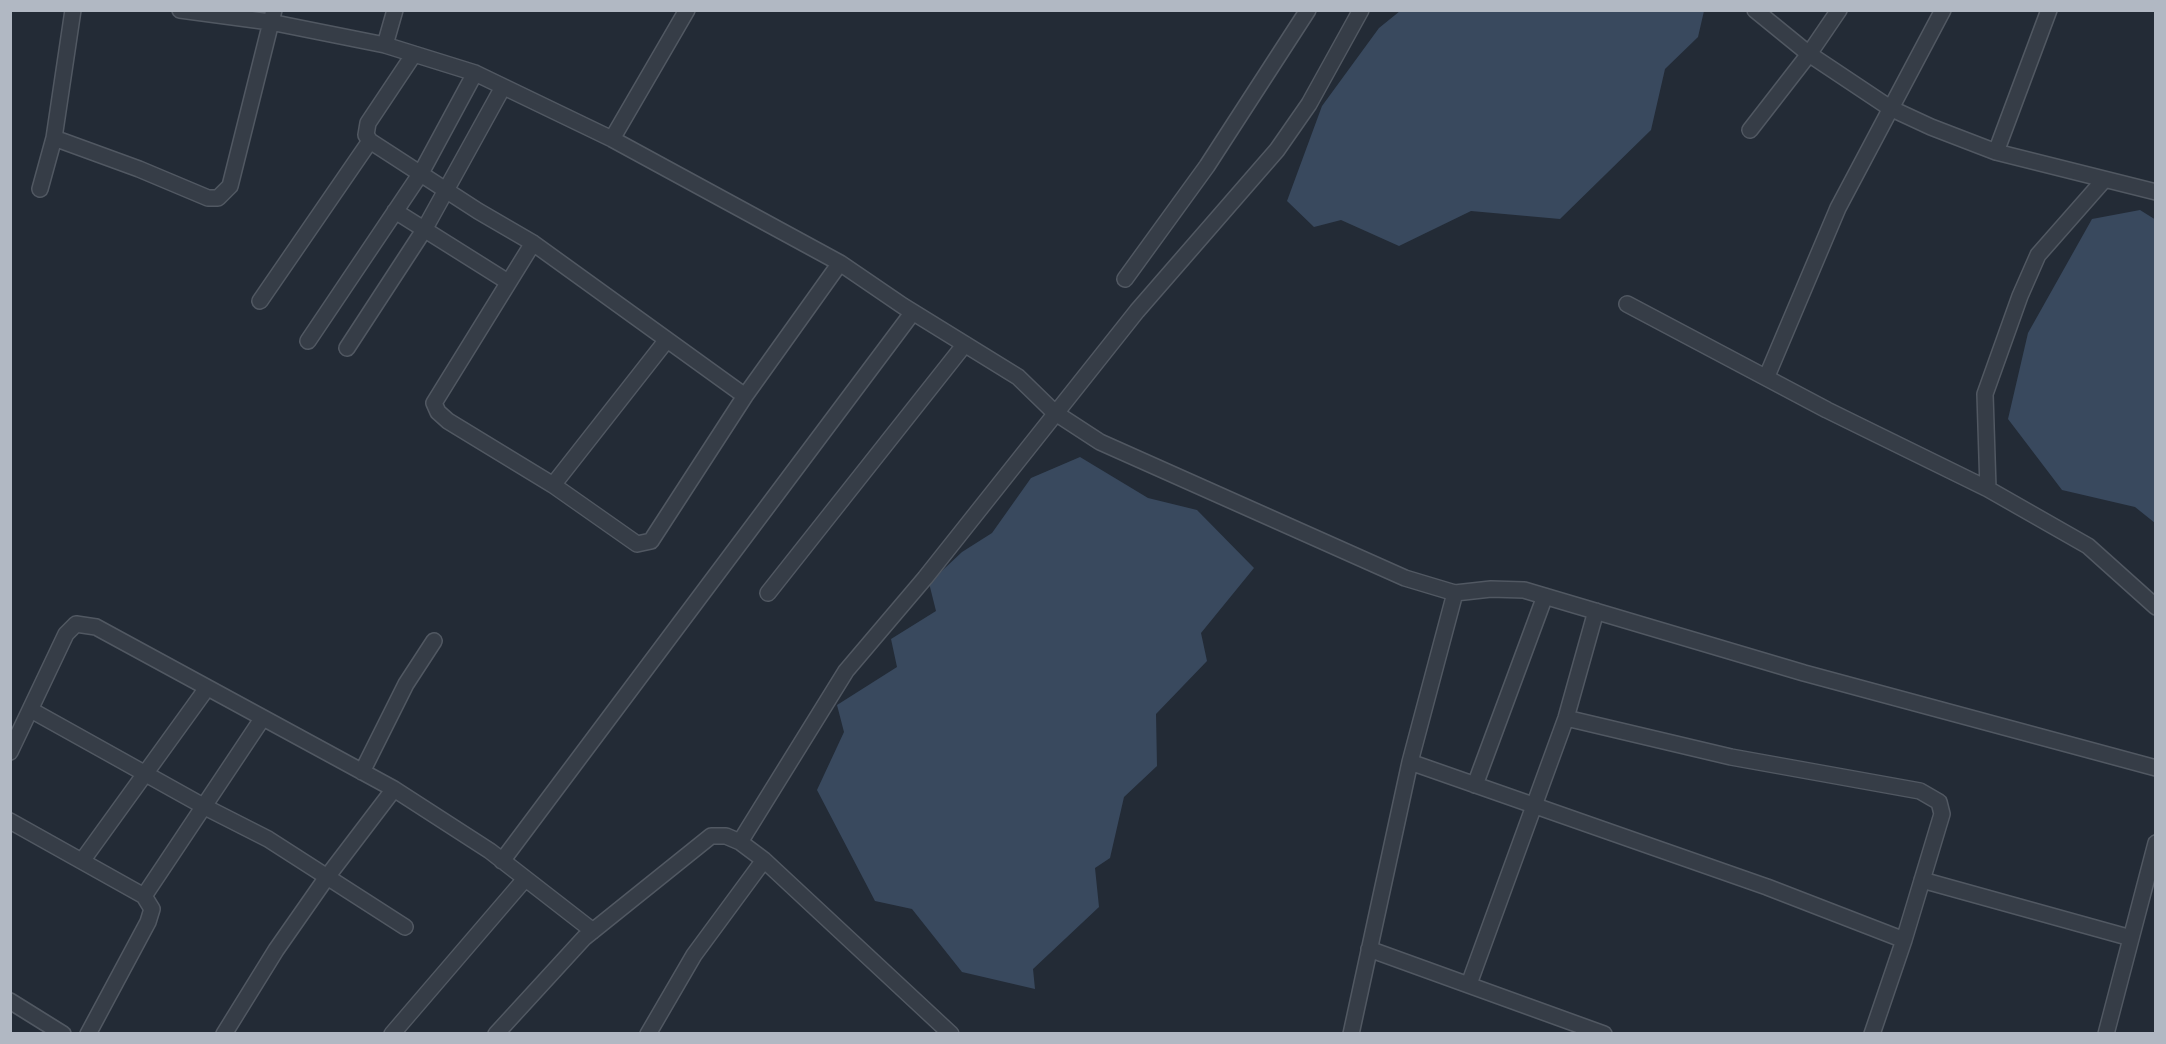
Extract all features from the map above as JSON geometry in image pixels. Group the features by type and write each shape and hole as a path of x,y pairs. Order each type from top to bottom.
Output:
{"street":[{"path":"40,189 54,138 73,10"},
{"path":"180,10 272,16 399,50 475,74 612,139 840,263 884,294 1018,377 1054,412 1100,442 1405,578 1455,594 1491,589 1524,590 1804,673 2156,768"},
{"path":"395,10 399,50 368,123 366,135 370,141 533,243 745,396"},
{"path":"612,139 687,10"},
{"path":"1125,279 1207,166 1308,10"},
{"path":"740,842 846,671 925,578 1054,412 1137,311 1277,150 1309,104 1360,10"},
{"path":"1755,10 1809,54 1890,108 1996,152 2156,192"},
{"path":"1750,130 1809,54 1839,10"},
{"path":"1767,376 1838,208 1943,10"},
{"path":"1996,152 2049,10"},
{"path":"54,138 139,168 208,198 218,198 230,186 272,16"},
{"path":"308,341 421,173 475,74"},
{"path":"347,348 424,230 503,87"},
{"path":"260,301 370,141"},
{"path":"1988,489 1985,394 2020,296 2038,255 2104,180"},
{"path":"396,212 508,282"},
{"path":"533,243 434,403 438,412 448,421 552,485 637,544 651,541 745,396 840,263"},
{"path":"1627,304 1767,376 1827,410 1988,489 2088,546 2156,607"},
{"path":"490,852 908,309"},
{"path":"552,485 666,340"},
{"path":"768,593 965,344"},
{"path":"1351,1034 1410,762 1455,594"},
{"path":"1475,785 1545,596"},
{"path":"1469,984 1566,718 1596,611"},
{"path":"10,752 66,634 76,624 96,627 394,789 490,852 592,931"},
{"path":"362,772 406,684 434,641"},
{"path":"82,861 207,688"},
{"path":"31,710 205,807 268,839 405,927"},
{"path":"1566,718 1731,757 1920,791 1939,802 1942,814 1904,940 1872,1034"},
{"path":"144,896 262,719"},
{"path":"1410,762 1767,887 1904,940"},
{"path":"224,1034 327,876 394,789"},
{"path":"10,821 144,896 152,909 148,922 88,1034"},
{"path":"496,1034 592,931 711,836 726,836 740,842 764,860 951,1034"},
{"path":"2106,1034 2156,843"},
{"path":"648,1034 694,956 764,860"},
{"path":"392,1034 525,879"},
{"path":"1922,880 2131,939"},
{"path":"1369,949 1604,1034"},
{"path":"10,1001 56,1032"}],"water":[{"path":"1400,11 1704,11 1698,37 1665,69 1651,130 1560,219 1471,211 1399,246 1341,220 1314,227 1287,201 1322,106 1379,28"},
{"path":"2140,210 2156,220 2155,523 2135,507 2062,490 2008,419 2028,333 2092,219"},
{"path":"1080,457 1148,498 1197,510 1254,568 1201,633 1207,661 1156,714 1157,766 1124,797 1110,858 1095,868 1099,907 1033,969 1035,989 962,972 912,909 875,901 817,790 844,732 837,705 897,667 891,639 936,611 929,583 962,552 992,533 1031,478"}]}
